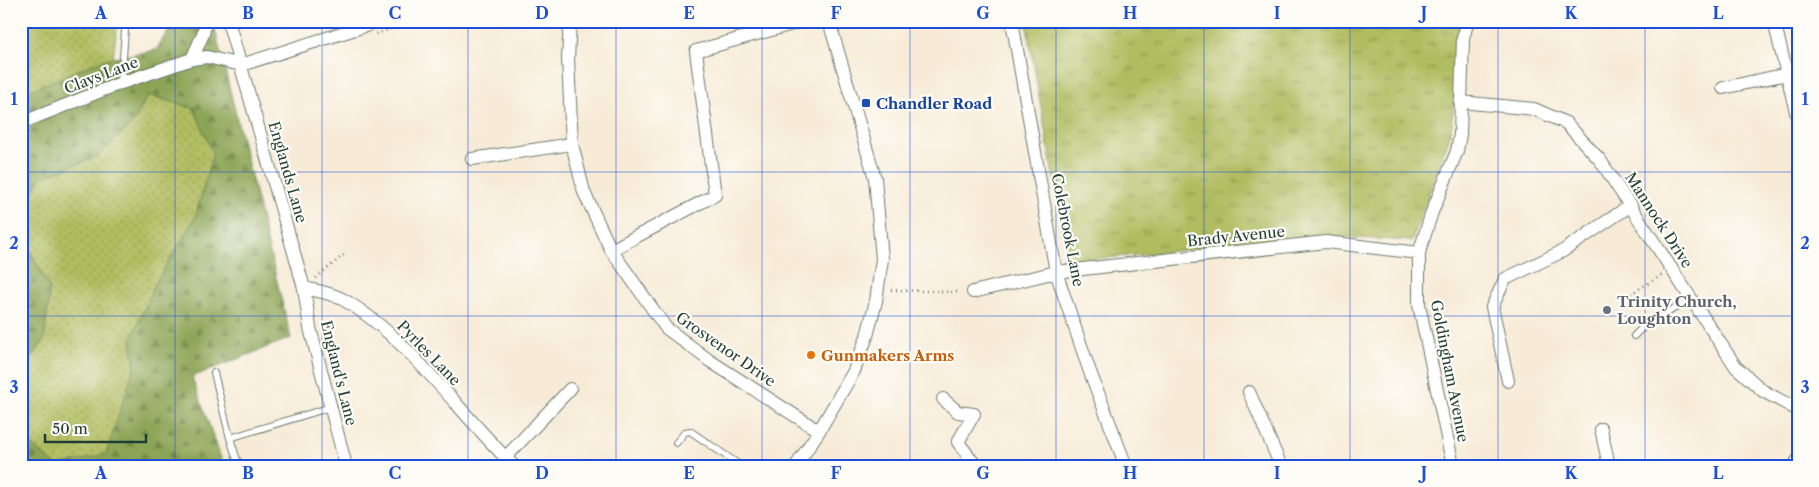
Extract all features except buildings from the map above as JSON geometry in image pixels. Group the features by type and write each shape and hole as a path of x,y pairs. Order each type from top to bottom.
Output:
{"street":[{"path":"192,59 203,34 206,21"},
{"name":"Englands Lane","path":"228,21 304,288"},
{"name":"Grosvenor Drive","path":"570,21 568,60 572,144 584,192 611,250 666,328 710,361 819,431"},
{"path":"611,250 715,195 696,51 803,21"},
{"path":"799,464 854,371 867,336 882,259 874,178 829,21"},
{"name":"Colebrook Lane","path":"1012,21 1056,272 1090,372 1126,466"},
{"name":"Goldingham Avenue","path":"1453,466 1419,305 1419,253 1432,212 1457,151 1460,134 1463,38 1468,21"},
{"path":"1774,21 1798,120"},
{"path":"241,65 368,25"},
{"name":"Clays Lane","path":"21,123 121,83 192,59 207,57 241,65"},
{"path":"1723,88 1787,74"},
{"name":"Mannock Drive","path":"1460,102 1534,110 1566,123 1600,160 1736,367 1763,391 1798,410"},
{"path":"472,159 572,144"},
{"path":"1508,382 1492,307 1505,279 1563,251 1631,205"},
{"name":"Brady Avenue","path":"973,292 1056,272 1326,242 1419,253"},
{"name":"England's Lane","path":"304,288 310,328 346,466"},
{"name":"Pyrles Lane","path":"304,288 344,300 390,334 510,462"},
{"path":"510,462 570,389"},
{"path":"1249,392 1281,466"},
{"path":"943,399 958,412 974,414 958,442 976,466"},
{"path":"1601,429 1609,466"},
{"path":"1794,466 1798,460"}],"lane":[{"path":"121,83 125,30"},
{"path":"1634,336 1641,329 1691,298"},
{"path":"214,373 239,466"},
{"path":"230,438 331,407"},
{"path":"676,443 685,432 690,430 741,466"}],"path":[{"path":"368,25 377,34 414,21"},
{"path":"304,288 346,253"},
{"path":"1622,299 1672,269"},
{"path":"877,288 927,292 959,292"}],"green space":[{"path":"21,21 118,21 112,64 21,102"},
{"path":"174,21 213,21 291,338 192,377 224,466 59,466 106,454 135,365 131,340 156,282 195,218 213,154 194,108 148,95 134,122 97,157 42,177 24,209 26,243 50,289 44,340 21,372 21,94 102,60 156,50"},
{"path":"1026,21 1461,21 1451,133 1412,241 1322,236 1068,262"},
{"path":"148,95 194,108 213,153 195,218 156,282 131,340 135,365 106,455 57,466 21,437 21,372 44,340 50,289 26,243 23,209 42,177 97,157 134,122"},
{"path":"21,437 57,466 21,466"}],"place":[{"name":"Chandler Road","path":"866,103"},
{"name":"Trinity Church, Loughton","path":"1607,310"},
{"name":"Gunmakers Arms","path":"811,355"}]}
